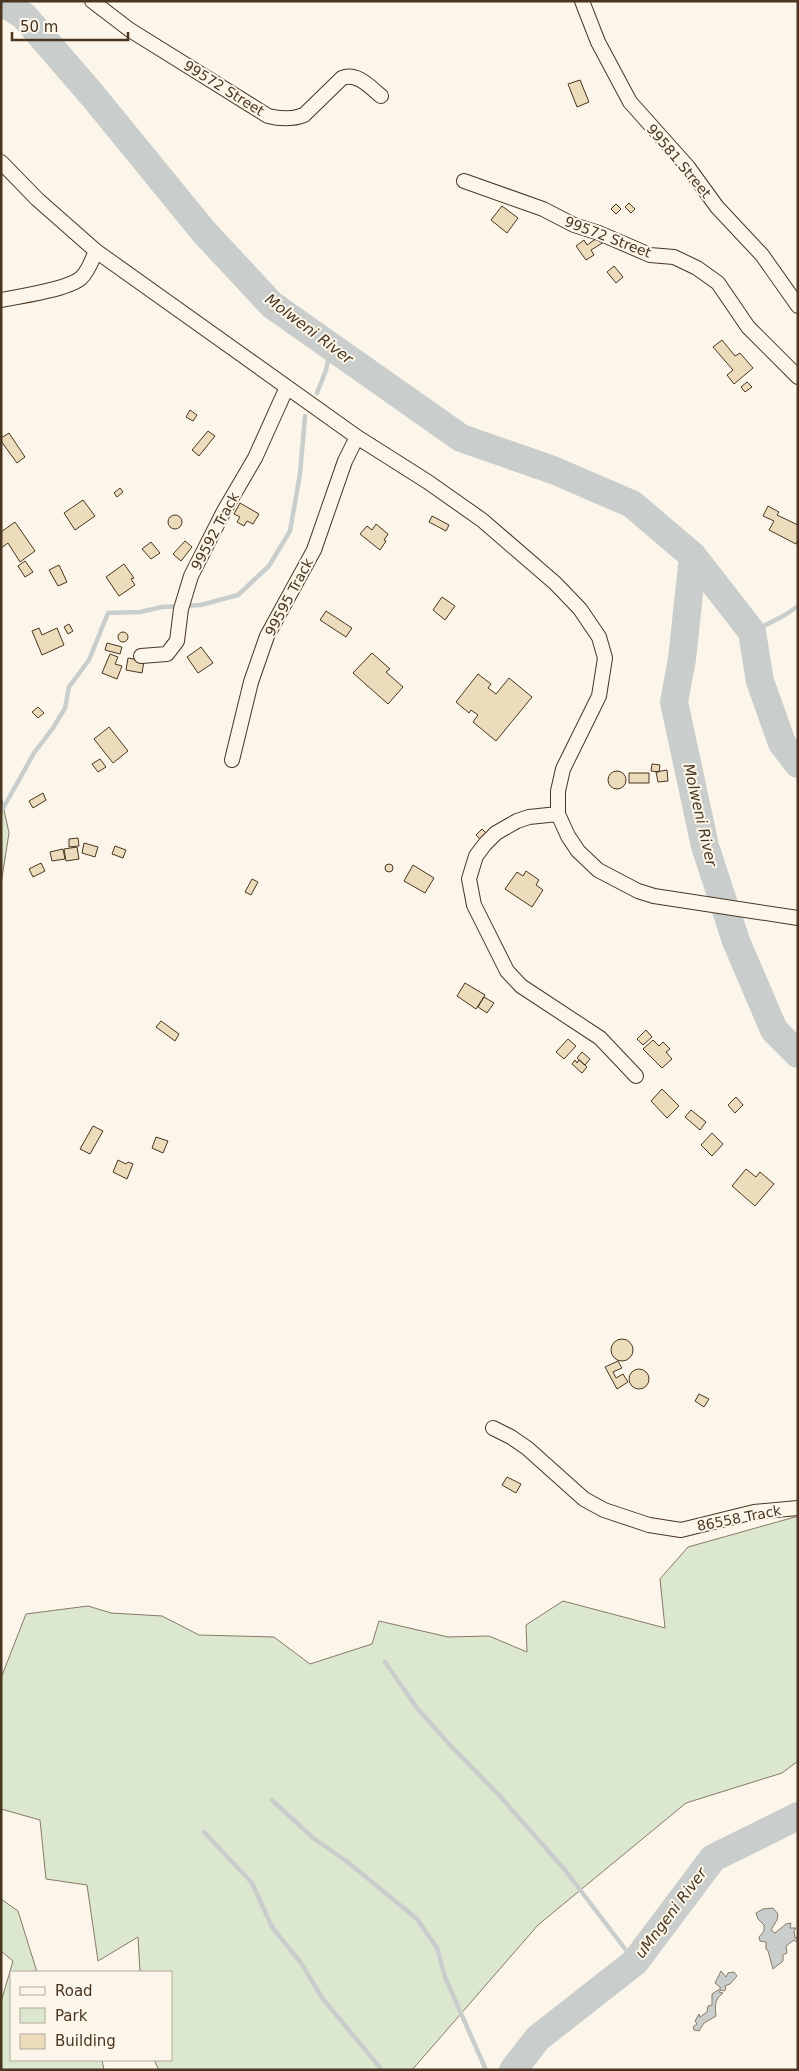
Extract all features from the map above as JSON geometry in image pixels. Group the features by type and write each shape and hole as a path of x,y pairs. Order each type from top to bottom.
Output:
{"street":[{"name":"99572 Street","path":"92,1 130,30 170,53 268,116 283,119 304,115 336,83 349,75 357,78 381,96"},
{"name":"99581 Street","path":"582,1 598,42 630,102 688,168 718,207 762,255 798,306"},
{"path":"1,162 37,199 96,251 357,437 428,482 482,520 555,583 580,609 600,637 605,658 599,696 563,769 558,791 558,814 568,836 578,851 598,870 638,891 654,896 798,918"},
{"name":"99572 Street","path":"464,180 543,209 574,225 599,233 650,255 674,257 697,268 718,282 748,327 798,377"},
{"path":"1,300 53,289 75,282 84,274 96,251"},
{"name":"99592 Track","path":"141,656 167,654 177,641 181,609 191,576 254,458 286,387"},
{"name":"99595 Track","path":"232,760 251,682 267,636 314,550 345,461 357,437"},
{"path":"558,814 529,817 517,821 496,833 476,856 469,879 474,905 507,971 521,986 600,1038 636,1076"},
{"name":"86558 Track","path":"493,1428 511,1436 527,1448 584,1499 604,1510 650,1525 681,1530 754,1512 798,1508"}],"green space":[{"path":"1,796 9,833 1,884"},
{"path":"798,1517 798,1761 782,1773 686,1803 538,1925 412,2070 159,2070 154,2061 172,2061 172,1971 140,1971 138,1937 98,1961 87,1885 46,1879 40,1820 1,1809 1,1678 26,1614 88,1606 111,1613 162,1616 199,1635 274,1637 310,1664 372,1644 379,1621 448,1637 489,1636 527,1652 526,1625 563,1601 665,1628 660,1579 688,1547"},
{"path":"1,1899 18,1911 37,1971 10,1971 13,1961 1,1951"},
{"path":"10,1971 10,2061 102,2061 104,2070 1,2070 1,2002"}],"shaded area":[{"path":"773,1908 778,1914 771,1930 775,1933 786,1924 791,1923 790,1928 796,1928 794,1931 795,1938 798,1937 798,1943 794,1940 786,1946 787,1953 783,1955 783,1961 773,1969 766,1949 766,1942 760,1941 759,1937 764,1931 764,1925 758,1919 756,1913 763,1909"},
{"path":"721,1971 726,1977 728,1973 734,1972 737,1976 730,1984 725,1986 726,1989 724,1991 721,1990 719,1992 723,1993 716,2003 716,2016 704,2023 699,2031 694,2030 693,2027 697,2024 695,2021 699,2014 700,2017 707,2012 708,2006 712,2005 712,1994 721,1988 715,1983"}],"building":[{"path":"580,80 589,102 577,107 568,84"},
{"path":"629,203 635,209 631,213 625,207"},
{"path":"616,204 621,209 616,214 611,209"},
{"path":"502,206 518,218 507,233 491,220"},
{"path":"600,236 604,242 591,250 594,255 586,260 576,246 584,240 587,245"},
{"path":"614,266 623,277 616,283 607,272"},
{"path":"722,340 735,356 740,353 753,368 734,384 727,375 733,370 713,347"},
{"path":"747,382 752,387 745,392 741,387"},
{"path":"190,410 197,415 193,421 186,417"},
{"path":"208,431 215,436 199,456 192,450"},
{"path":"9,433 25,457 17,463 1,441 1,438"},
{"path":"120,488 123,492 117,497 114,493"},
{"path":"83,500 95,516 75,530 64,513"},
{"path":"240,503 259,514 253,524 247,521 244,526 237,522 240,517 234,514"},
{"path":"768,506 779,512 777,515 798,525 798,540 796,544 769,530 774,521 763,516"},
{"path":"175,515 180,517 182,522 180,527 175,529 170,527 168,522 170,517"},
{"path":"432,516 449,525 446,531 429,522"},
{"path":"15,522 35,551 20,562 8,543 1,548 1,532"},
{"path":"376,524 388,534 380,550 360,534 367,526 372,530"},
{"path":"185,541 192,547 181,561 173,554"},
{"path":"151,542 160,553 151,559 142,549"},
{"path":"25,561 33,572 25,577 18,566"},
{"path":"124,564 134,578 131,579 135,585 119,596 106,577"},
{"path":"59,565 67,582 58,586 49,570"},
{"path":"442,597 455,606 445,620 433,610"},
{"path":"326,611 352,628 346,637 320,620"},
{"path":"69,624 73,631 68,634 64,627"},
{"path":"39,628 42,635 57,628 64,645 42,655 32,631"},
{"path":"121,632 125,632 128,637 127,641 121,642 118,639 118,635"},
{"path":"107,643 122,647 120,654 105,650"},
{"path":"201,647 213,663 198,673 187,657"},
{"path":"372,653 390,669 386,672 403,687 388,704 353,673"},
{"path":"110,654 118,657 115,664 122,666 117,679 102,673"},
{"path":"128,658 144,661 142,673 126,670"},
{"path":"478,674 491,684 488,688 496,694 509,678 532,697 496,741 473,722 478,715 471,710 469,713 456,702"},
{"path":"38,707 44,713 38,718 32,712"},
{"path":"109,727 128,751 113,763 94,739"},
{"path":"100,759 106,767 98,772 92,764"},
{"path":"652,764 660,765 659,772 651,771"},
{"path":"667,770 668,781 658,782 656,772"},
{"path":"617,771 623,774 626,780 623,786 617,789 611,786 608,780 611,774"},
{"path":"629,773 649,773 649,783 629,783"},
{"path":"43,793 46,800 33,808 29,801"},
{"path":"482,829 487,834 481,840 476,835"},
{"path":"78,838 79,846 69,847 69,839"},
{"path":"84,843 98,847 95,857 82,853"},
{"path":"115,846 126,850 123,858 112,854"},
{"path":"77,847 79,859 66,861 64,849"},
{"path":"63,849 65,859 52,861 50,852"},
{"path":"41,863 45,871 33,877 29,869"},
{"path":"389,864 393,868 389,872 385,868"},
{"path":"413,865 434,878 425,893 404,881"},
{"path":"526,871 539,880 536,885 543,890 532,907 505,889 517,872 523,876"},
{"path":"252,879 258,882 251,895 245,892"},
{"path":"465,983 485,995 476,1009 457,996"},
{"path":"484,997 494,1003 487,1013 478,1007"},
{"path":"161,1021 179,1034 175,1041 156,1027"},
{"path":"646,1030 652,1037 643,1045 637,1039"},
{"path":"568,1039 576,1046 564,1059 556,1052"},
{"path":"653,1040 659,1046 663,1042 670,1049 666,1052 672,1059 662,1068 643,1049"},
{"path":"582,1052 590,1059 585,1065 577,1058"},
{"path":"575,1060 577,1063 579,1060 587,1067 582,1073 572,1064"},
{"path":"662,1089 679,1106 667,1118 651,1101"},
{"path":"736,1097 743,1105 735,1113 728,1105"},
{"path":"691,1110 706,1122 700,1130 685,1117"},
{"path":"93,1126 103,1131 90,1154 80,1149"},
{"path":"712,1133 723,1144 712,1156 701,1145"},
{"path":"156,1137 168,1141 163,1153 152,1148"},
{"path":"118,1160 126,1164 128,1162 133,1164 127,1179 113,1172"},
{"path":"746,1169 756,1177 760,1172 774,1184 755,1206 732,1186"},
{"path":"622,1339 630,1342 633,1350 630,1358 622,1361 614,1358 611,1350 614,1342"},
{"path":"618,1361 622,1368 613,1372 616,1378 623,1374 628,1382 617,1389 605,1367"},
{"path":"635,1369 643,1369 649,1375 649,1383 643,1389 635,1389 629,1383 629,1375"},
{"path":"699,1394 709,1399 704,1407 695,1401"},
{"path":"507,1477 521,1484 516,1493 502,1485"}],"waterway":[{"name":"Molweni River","path":"1,1 24,16 93,96 204,232 272,305 461,438 553,470 632,504 693,556 682,659 674,702 705,846 736,941 774,1030 798,1054"},
{"path":"317,393 326,370 331,347"},
{"path":"1,812 34,753 65,708 69,687 89,660 108,613 140,612 162,607 201,605 238,595 269,566 290,531 300,474 305,416"},
{"name":"Molweni River","path":"693,556 752,632 760,681 782,743 798,764"},
{"path":"752,632 798,606"},
{"path":"385,1662 417,1708 498,1794 565,1870 635,1962"},
{"path":"272,1800 313,1838 345,1860 417,1919 437,1948 445,1977 486,2070"},
{"name":"uMngeni River","path":"513,2070 538,2038 635,1962 713,1858 798,1816"},
{"path":"204,1832 252,1883 272,1927 301,1963 323,1999 382,2070"}]}
